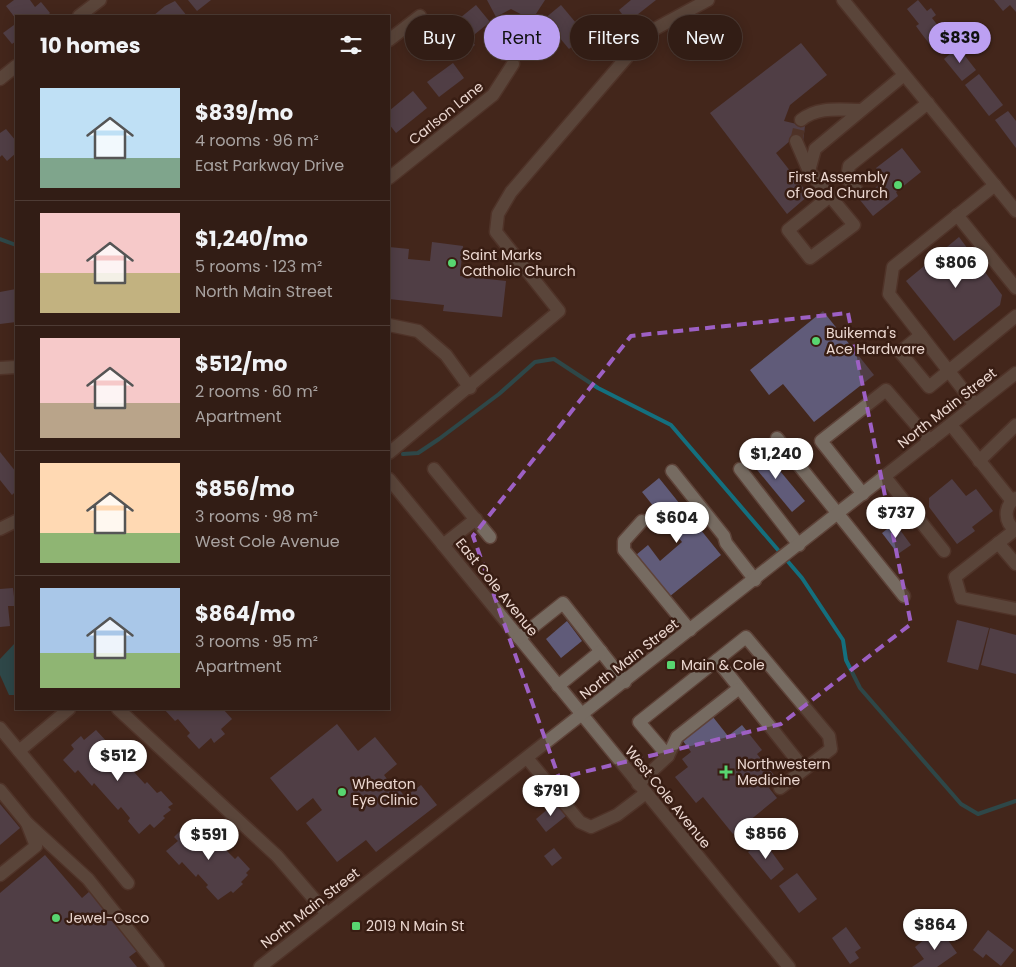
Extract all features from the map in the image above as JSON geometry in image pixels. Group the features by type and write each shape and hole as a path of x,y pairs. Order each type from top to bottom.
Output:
{"street":[{"path":"390,453 470,388 559,311 496,232 498,214 511,192 627,57 640,37 708,0"},
{"path":"843,0 1016,211"},
{"path":"80,15 97,1"},
{"path":"390,39 405,28"},
{"name":"Carlson Lane","path":"390,177 493,95 513,64"},
{"path":"0,79 15,67"},
{"path":"809,170 815,149 904,75"},
{"path":"856,189 847,178 849,166 928,103"},
{"path":"801,120 810,112 861,110"},
{"path":"796,141 809,170 854,225 810,258 788,230 830,196"},
{"path":"975,405 889,294 893,267 995,185"},
{"path":"957,215 1016,288"},
{"path":"921,335 900,352 929,387 1016,316"},
{"path":"390,325 418,331 446,355 470,388"},
{"path":"0,368 15,367"},
{"name":"North Main Street","path":"260,967 755,580 1016,373"},
{"path":"863,494 821,441 886,390 930,441"},
{"path":"951,425 1014,500 1006,516 1015,530 955,578 961,598 1016,609"},
{"path":"980,461 1016,425"},
{"path":"777,438 904,596"},
{"path":"434,468 490,537"},
{"path":"740,470 797,546"},
{"path":"672,471 724,536 726,543 755,580"},
{"path":"885,477 944,552"},
{"name":"East Cole Avenue","path":"390,480 582,715"},
{"path":"443,545 476,519"},
{"path":"642,521 624,541 624,550 690,630"},
{"path":"0,529 15,522"},
{"path":"998,543 1016,564"},
{"path":"519,638 563,603 625,682"},
{"path":"668,756 638,722 746,637 829,736 831,749 780,788"},
{"path":"558,686 601,652"},
{"path":"717,660 738,689 804,769"},
{"path":"527,758 580,822 591,827 616,815 642,788 668,756 677,737 738,689"},
{"path":"19,751 68,710"},
{"path":"119,710 277,856 327,914"},
{"name":"West Cole Avenue","path":"582,715 789,967"},
{"path":"0,728 128,883"},
{"path":"0,790 27,823 88,878 158,967"},
{"path":"0,875 36,846 27,823"}],"highlighted area":[{"path":"848,313 911,624 781,724 559,778 473,536 631,336"}],"water":[{"path":"15,643 15,695 9,695 0,675 0,659"}],"building":[{"path":"14,0 30,0 35,7 41,2 50,13 48,15 22,14 15,15 15,18 6,6"},
{"path":"188,0 211,0 197,11"},
{"path":"487,0 545,0 535,15 522,15 511,9 500,15 495,15"},
{"path":"631,0 656,0 637,15 623,15 619,10"},
{"path":"918,0 927,11 931,8 936,15 932,18 949,40 935,51 916,26 919,24 907,9"},
{"path":"994,0 1016,0 1016,12 1010,5 1003,11"},
{"path":"175,1 186,15 154,15"},
{"path":"476,5 484,15 484,27 474,35 474,15 464,15"},
{"path":"561,5 570,16 569,49 560,38 560,15 549,15"},
{"path":"14,25 15,42 12,44 3,33"},
{"path":"801,43 827,75 790,105 784,121 805,126 803,142 791,140 776,153 809,195 787,214 710,113"},
{"path":"958,47 976,70 962,81 944,59"},
{"path":"453,63 464,78 439,97 427,82"},
{"path":"979,74 1003,105 989,116 965,85"},
{"path":"413,91 427,108 396,133 390,125 390,110"},
{"path":"1008,111 1016,121 1016,148 995,120"},
{"path":"6,129 15,140 15,154 7,161 2,155 0,157 0,133"},
{"path":"902,148 921,172 896,192 898,196 873,216 860,200 885,180 876,168"},
{"path":"959,237 1002,295 1000,305 954,341 906,281"},
{"path":"432,242 463,246 460,276 506,281 502,317 443,311 444,305 390,299 390,247 409,249 408,259 430,261"},
{"path":"15,289 15,322 0,324 0,292"},
{"name":"Buikema's Ace Hardware","path":"823,311 874,375 814,422 783,384 769,395 750,370"},
{"path":"761,448 805,501 792,512 748,459"},
{"path":"0,452 15,471 15,492 12,495 0,480"},
{"path":"659,478 721,555 669,597 636,555 648,545 660,561 682,542 642,492"},
{"path":"952,479 966,496 976,489 993,511 972,527 975,531 957,544 929,507 929,498"},
{"path":"895,523 911,545 898,554 882,533"},
{"path":"13,588 15,606 8,606 10,626 0,627 0,589"},
{"path":"957,620 989,628 978,670 947,662"},
{"path":"567,621 582,641 561,658 546,639"},
{"path":"990,628 1016,635 1016,674 981,665"},
{"path":"165,710 224,710 232,719 221,729 225,734 214,743 211,738 199,749 187,736 190,733 178,719 175,721"},
{"name":"Northwestern Medicine","path":"713,717 728,736 742,725 762,750 757,754 778,780 769,788 777,798 733,834 703,797 696,803 675,777 688,767 682,759 691,752 683,741"},
{"name":"Wheaton Eye Clinic","path":"337,724 358,751 375,737 397,764 384,775 393,787 396,785 405,797 421,785 437,805 376,852 366,840 337,862 306,823 322,810 313,798 297,811 270,778"},
{"path":"96,730 108,743 105,745 118,759 120,757 145,784 147,782 157,793 161,791 173,804 168,807 171,810 163,816 165,818 154,828 150,824 139,834 128,821 130,818 121,807 118,810 94,783 92,786 78,770 75,773 63,760 74,749 71,745 81,736 84,740"},
{"path":"555,803 566,816 546,832 536,819"},
{"path":"0,804 20,828 0,845"},
{"path":"198,821 221,850 224,848 235,859 238,856 250,869 246,873 248,875 241,882 243,884 233,893 231,891 218,900 206,887 208,885 198,874 196,877 182,862 179,865 166,851 178,841 174,837 184,827 187,832"},
{"path":"763,840 784,869 771,880 748,852"},
{"path":"554,848 562,858 552,866 544,856"},
{"name":"Jewel-Osco","path":"45,855 82,898 90,891 137,951 129,957 137,967 0,967 0,893"},
{"path":"797,873 817,899 799,913 779,886"},
{"path":"846,927 861,948 855,952 859,958 850,964 832,938"},
{"path":"988,930 1014,950 1001,966 986,954 983,958 973,950"},
{"path":"934,932 938,937 943,933 957,953 937,967 912,967 924,959 915,947"}],"waterway":[{"path":"0,239 15,245"},
{"path":"403,454 418,453 439,439 499,394 535,362 554,359 598,388 671,425 802,578 843,640 846,660 860,688 961,804 978,814 1016,801"}],"tunnel":[{"path":"796,141 801,120"}],"place":[{"name":"First Assembly of God Church","path":"898,185"},
{"name":"Saint Marks Catholic Church","path":"452,263"},
{"name":"Buikema's Ace Hardware","path":"816,341"},
{"name":"Main & Cole","path":"671,665"},
{"name":"Northwestern Medicine","path":"726,772"},
{"name":"Wheaton Eye Clinic","path":"342,792"},
{"name":"Jewel-Osco","path":"56,918"},
{"name":"2019 N Main St","path":"356,926"}]}
